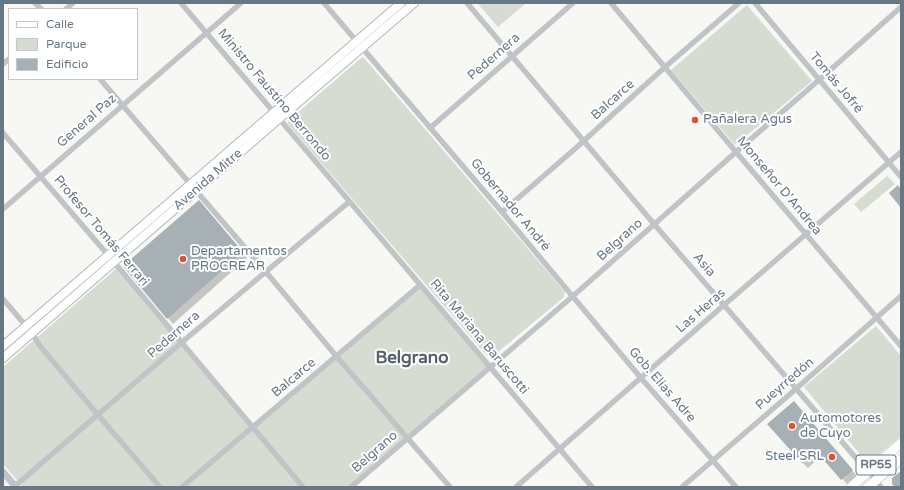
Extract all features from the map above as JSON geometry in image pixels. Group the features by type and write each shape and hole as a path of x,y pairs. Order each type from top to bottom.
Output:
{"main road":[{"name":"Avenida Mitre","path":"360,44 401,3"},
{"name":"Avenida Mitre","path":"3,358 111,259 277,115 360,44 414,3"},
{"name":"Avenida Mitre","path":"3,346 111,259"},
{"name":"RP55","path":"851,487 901,443"},
{"name":"RP55","path":"868,487 879,484 901,459"}],"street":[{"name":"Ministro Faustino Berrondo","path":"181,3 349,202"},
{"name":"General Paz","path":"3,209 241,3"},
{"name":"Gobernador André","path":"324,3 573,296"},
{"name":"Asia","path":"467,3 654,224 879,484"},
{"name":"Pedernera","path":"430,128 573,3"},
{"name":"Monseñor D'Andrea","path":"611,3 901,346"},
{"name":"Balcarce","path":"502,212 739,3"},
{"name":"Tomás Jofré","path":"755,3 901,177"},
{"name":"Belgrano","path":"351,487 573,296 901,6"},
{"path":"101,80 407,439 450,487"},
{"name":"Profesor Tomás Ferrari","path":"3,133 303,487"},
{"name":"Las Heras","path":"516,487 901,152"},
{"name":"Pedernera","path":"16,486 181,343 349,202"},
{"name":"Rita Mariana Baruscotti","path":"349,202 592,487"},
{"name":"Balcarce","path":"182,487 420,285"},
{"name":"Gob. Elías Adre","path":"573,296 641,378 736,487"},
{"name":"Pueyrredón","path":"682,487 901,296"},
{"path":"3,299 32,333 40,346 160,487"},
{"path":"3,472 16,486"}],"green space":[{"path":"477,3 526,3 498,27"},
{"path":"747,5 812,81 735,145 671,70"},
{"path":"361,58 364,58 565,292 564,297 492,357 488,357 288,124 288,121"},
{"path":"887,176 895,184 861,212 854,204"},
{"path":"118,267 252,427 420,285 489,367 351,487 23,487 3,464 3,367"},
{"path":"876,326 901,356 901,436 868,464 804,387"}],"building":[{"path":"898,185 901,188 901,208 889,193"},
{"name":"Departamentos PROCREAR","path":"199,200 243,252 167,319 123,266"},
{"path":"794,401 853,470 841,480 816,451 802,463 767,424"},
{"path":"901,471 901,487 895,487 892,484 892,478"}],"place":[{"name":"Pañalera Agus","path":"695,120"},
{"name":"Departamentos PROCREAR","path":"183,259"},
{"name":"Automotores de Cuyo","path":"792,426"},
{"name":"Steel SRL","path":"832,457"}],"district":[{"name":"Belgrano","path":"412,359"}]}
